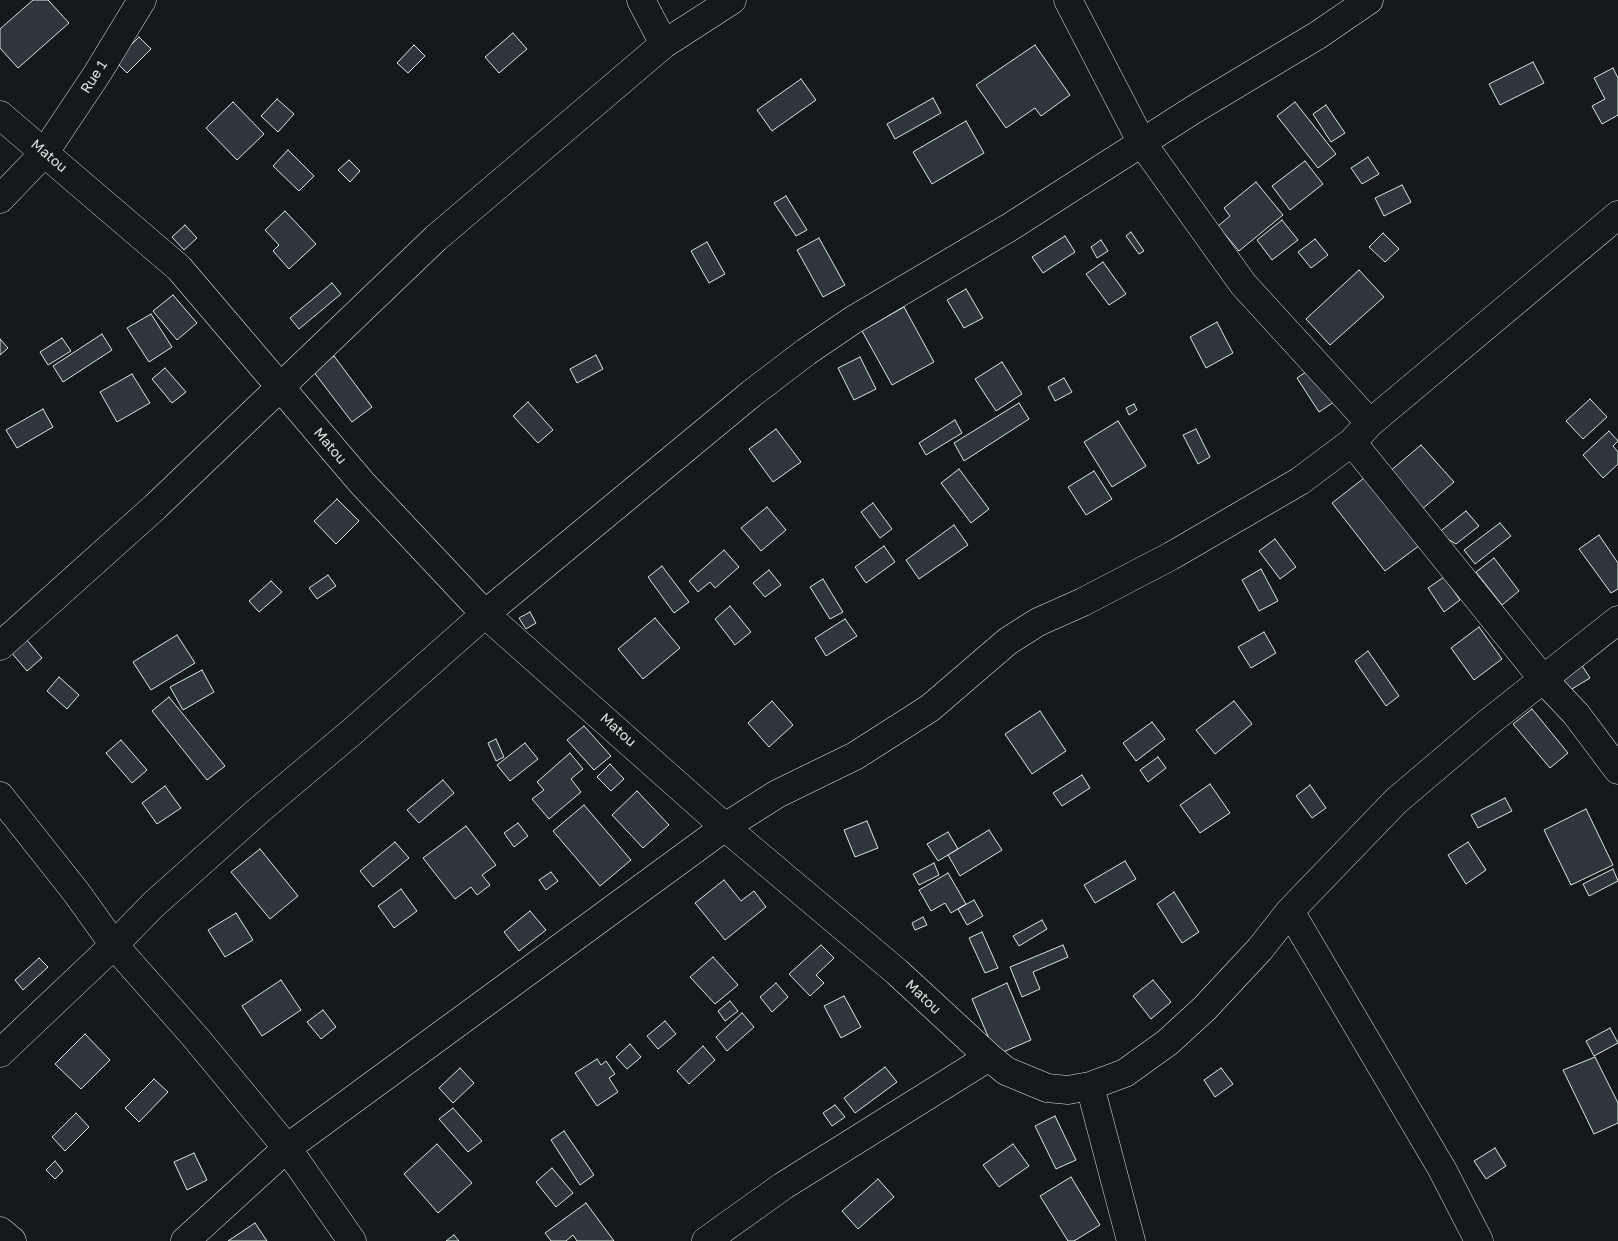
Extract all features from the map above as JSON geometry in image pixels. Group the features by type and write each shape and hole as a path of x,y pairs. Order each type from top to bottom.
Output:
{"street":[{"name":"Rue 1","path":"0,199 44,152 97,74 142,0"},
{"path":"641,0 664,44"},
{"path":"0,646 155,507 436,238 664,44 732,0"},
{"path":"1068,0 1142,143 1243,284 1361,433 1543,679 1576,714 1618,770"},
{"path":"0,1053 114,946 153,905 250,817 404,686 485,614 750,394 853,320 1010,227 1318,35 1369,0"},
{"name":"Matou","path":"0,115 179,268 362,483 485,614 726,827 882,960 989,1057 1006,1071 1047,1088 1068,1090 1090,1086 1126,1073 1168,1042 1205,1008 1260,949 1290,911 1396,802 1481,728 1618,620"},
{"path":"185,1241 287,1148 726,827 777,794 855,756 930,708 1008,641 1038,622 1083,602 1162,561 1267,502 1300,481 1361,433 1618,215"},
{"path":"0,796 76,892 114,946 196,1038 287,1148 352,1241"},
{"path":"1290,911 1442,1169 1479,1241"},
{"path":"706,1241 783,1186 989,1057"},
{"path":"1090,1086 1131,1241"},
{"path":"0,1231 12,1241"}],"building":[{"path":"33,0 48,0 69,23 18,68 0,48 0,29"},
{"path":"513,33 527,49 499,73 485,57"},
{"path":"139,37 151,49 127,73 115,61"},
{"path":"414,45 425,56 408,73 397,63"},
{"path":"1035,45 1070,95 1041,116 1035,108 1006,128 976,85"},
{"path":"1533,62 1544,83 1500,105 1489,84"},
{"path":"1613,68 1618,78 1618,115 1602,124 1592,106 1605,99 1594,78"},
{"path":"801,79 816,100 772,131 757,110"},
{"path":"933,98 941,113 895,139 887,124"},
{"path":"277,99 294,114 278,132 261,116"},
{"path":"233,102 264,134 237,160 206,128"},
{"path":"1295,102 1336,154 1318,168 1277,116"},
{"path":"1326,105 1345,133 1331,142 1313,114"},
{"path":"966,121 984,153 932,184 913,152"},
{"path":"288,150 314,176 299,191 273,166"},
{"path":"1368,157 1379,174 1362,184 1351,168"},
{"path":"349,160 360,171 350,182 338,170"},
{"path":"1305,161 1323,184 1290,210 1272,186"},
{"path":"1256,182 1283,215 1239,251 1218,226 1230,216 1224,208"},
{"path":"1402,185 1411,202 1384,216 1375,198"},
{"path":"786,196 807,230 796,236 774,203"},
{"path":"285,211 316,244 289,269 273,251 279,245 265,230"},
{"path":"1282,220 1298,240 1272,260 1257,240"},
{"path":"185,225 197,238 184,250 172,237"},
{"path":"1131,232 1144,251 1139,254 1126,236"},
{"path":"1383,233 1399,249 1385,262 1369,247"},
{"path":"1065,236 1075,252 1043,273 1032,257"},
{"path":"819,238 845,285 823,297 797,250"},
{"path":"1315,239 1328,255 1311,268 1298,252"},
{"path":"1101,240 1108,251 1097,258 1091,247"},
{"path":"707,242 725,274 709,283 691,251"},
{"path":"1103,262 1126,294 1109,305 1086,274"},
{"path":"1359,270 1384,297 1330,345 1306,319"},
{"path":"332,283 341,294 299,329 290,318"},
{"path":"966,289 983,318 964,328 947,300"},
{"path":"173,295 197,323 177,340 153,311"},
{"path":"904,307 934,362 892,385 862,331"},
{"path":"151,314 172,347 149,362 127,328"},
{"path":"1217,322 1233,353 1206,368 1190,337"},
{"path":"102,334 112,350 63,382 53,366"},
{"path":"62,338 71,351 48,365 40,352"},
{"path":"0,339 8,348 0,355"},
{"path":"596,355 603,369 577,383 570,369"},
{"path":"334,356 372,407 352,422 313,371"},
{"path":"860,357 876,389 854,400 838,368"},
{"path":"1002,362 1022,394 996,411 975,379"},
{"path":"165,368 186,392 172,403 152,379"},
{"path":"1312,368 1334,402 1319,412 1297,378"},
{"path":"132,374 150,403 117,422 100,392"},
{"path":"1064,378 1072,392 1055,401 1048,387"},
{"path":"1590,399 1607,417 1583,439 1566,421"},
{"path":"528,402 553,430 538,443 513,416"},
{"path":"1019,403 1029,419 964,461 954,443"},
{"path":"1134,404 1137,410 1129,415 1126,408"},
{"path":"43,409 53,427 17,448 6,430"},
{"path":"955,420 962,433 926,455 919,443"},
{"path":"1118,421 1146,466 1112,487 1084,442"},
{"path":"776,429 801,462 773,482 749,449"},
{"path":"1196,429 1210,457 1198,464 1183,435"},
{"path":"1609,431 1618,441 1613,446 1618,452 1618,464 1603,478 1583,455"},
{"path":"1421,445 1454,482 1421,510 1389,472"},
{"path":"959,469 989,509 971,523 941,483"},
{"path":"1094,471 1112,499 1086,515 1068,487"},
{"path":"1368,475 1420,545 1385,571 1332,503"},
{"path":"337,499 359,521 336,544 314,521"},
{"path":"873,503 892,529 880,538 861,512"},
{"path":"767,507 786,530 761,551 741,528"},
{"path":"1466,511 1479,526 1456,544 1438,533"},
{"path":"1500,523 1511,536 1475,564 1464,550"},
{"path":"954,525 968,545 919,579 906,560"},
{"path":"1599,535 1618,563 1618,589 1611,593 1579,549"},
{"path":"1275,539 1296,567 1280,579 1259,551"},
{"path":"884,546 895,562 866,583 855,567"},
{"path":"724,550 739,567 715,588 710,582 698,592 689,581"},
{"path":"1494,558 1519,591 1502,605 1476,572"},
{"path":"662,566 689,602 674,613 648,577"},
{"path":"1261,569 1278,601 1259,611 1242,580"},
{"path":"769,570 781,585 765,597 753,583"},
{"path":"328,575 336,586 317,599 309,588"},
{"path":"1444,577 1460,600 1444,612 1428,588"},
{"path":"823,579 843,612 830,619 810,587"},
{"path":"271,581 282,592 259,612 249,601"},
{"path":"730,606 751,632 735,645 715,619"},
{"path":"530,612 536,623 526,629 519,618"},
{"path":"655,618 680,648 643,679 618,649"},
{"path":"845,619 857,636 826,656 815,638"},
{"path":"1479,627 1502,659 1474,680 1451,648"},
{"path":"20,632 42,658 27,671 5,645"},
{"path":"1264,632 1276,653 1251,668 1238,647"},
{"path":"177,635 195,663 151,690 133,662"},
{"path":"1368,651 1399,696 1386,706 1355,661"},
{"path":"1581,664 1590,678 1567,692 1558,679"},
{"path":"202,670 214,692 183,710 170,687"},
{"path":"59,677 79,695 67,709 47,691"},
{"path":"169,697 225,766 207,780 152,711"},
{"path":"772,701 793,725 769,747 748,723"},
{"path":"1234,701 1252,724 1215,754 1196,730"},
{"path":"1532,709 1568,753 1550,768 1513,724"},
{"path":"1040,711 1066,751 1032,774 1005,734"},
{"path":"1152,722 1165,739 1136,761 1123,743"},
{"path":"584,726 611,756 594,770 567,740"},
{"path":"496,739 504,757 496,761 488,743"},
{"path":"121,740 147,770 132,783 106,753"},
{"path":"525,743 538,759 510,781 497,765"},
{"path":"570,753 583,769 571,779 581,792 549,819 532,799 544,790 537,782"},
{"path":"1158,757 1166,768 1148,782 1140,770"},
{"path":"610,764 624,779 611,791 597,777"},
{"path":"1082,775 1090,788 1062,806 1053,793"},
{"path":"443,780 454,793 419,823 407,810"},
{"path":"1210,784 1230,813 1200,833 1180,805"},
{"path":"1310,785 1326,808 1312,818 1296,796"},
{"path":"165,786 181,808 157,824 142,803"},
{"path":"637,791 669,825 643,848 612,815"},
{"path":"1505,798 1512,811 1478,828 1471,815"},
{"path":"584,805 631,860 600,886 553,831"},
{"path":"1586,809 1613,865 1571,885 1544,830"},
{"path":"867,821 878,848 855,857 844,830"},
{"path":"518,823 528,836 514,847 504,833"},
{"path":"466,826 496,865 482,875 490,885 477,895 471,887 455,899 423,858"},
{"path":"989,830 1002,850 960,876 948,855"},
{"path":"948,832 958,849 938,861 927,844"},
{"path":"395,842 409,858 373,887 360,871"},
{"path":"1468,842 1486,870 1466,884 1448,855"},
{"path":"260,849 298,896 270,919 231,872"},
{"path":"1125,861 1136,879 1095,903 1084,885"},
{"path":"934,863 939,875 919,885 913,874"},
{"path":"1613,869 1618,881 1589,896 1583,884"},
{"path":"551,872 558,881 546,890 539,880"},
{"path":"948,873 966,904 951,913 945,903 931,911 919,890"},
{"path":"724,880 741,901 754,891 766,907 725,940 695,903"},
{"path":"401,889 417,911 394,928 378,906"},
{"path":"1174,892 1199,932 1182,943 1157,904"},
{"path":"974,900 983,916 967,925 958,909"},
{"path":"530,911 546,930 519,951 504,932"},
{"path":"236,913 253,940 225,957 208,930"},
{"path":"923,917 927,925 915,930 912,923"},
{"path":"1042,920 1047,929 1019,946 1013,936"},
{"path":"982,932 998,968 985,973 969,938"},
{"path":"821,945 834,958 816,975 824,983 810,996 789,974"},
{"path":"1063,945 1068,957 1033,972 1040,989 1022,997 1010,967"},
{"path":"713,957 738,985 715,1004 690,977"},
{"path":"39,958 48,967 23,990 15,980"},
{"path":"281,980 301,1010 262,1036 242,1006"},
{"path":"1153,980 1171,1002 1151,1019 1133,996"},
{"path":"776,983 788,997 772,1012 760,997"},
{"path":"1007,983 1031,1040 996,1055 972,999"},
{"path":"844,996 861,1027 841,1038 824,1006"},
{"path":"730,1001 738,1011 725,1021 718,1011"},
{"path":"323,1010 336,1027 321,1039 307,1022"},
{"path":"742,1013 754,1027 727,1051 716,1037"},
{"path":"665,1021 676,1034 658,1049 647,1036"},
{"path":"1610,1028 1618,1043 1594,1056 1586,1041"},
{"path":"85,1034 110,1060 81,1089 55,1064"},
{"path":"630,1044 641,1057 627,1069 616,1057"},
{"path":"703,1046 715,1060 689,1084 677,1071"},
{"path":"1595,1057 1618,1103 1618,1123 1594,1134 1563,1070"},
{"path":"597,1059 601,1065 606,1061 615,1074 609,1078 618,1092 597,1106 575,1073"},
{"path":"885,1067 897,1082 855,1113 844,1098"},
{"path":"460,1068 474,1083 453,1103 439,1088"},
{"path":"1221,1068 1233,1084 1215,1097 1204,1080"},
{"path":"154,1079 168,1092 139,1122 125,1108"},
{"path":"835,1105 845,1117 832,1126 823,1113"},
{"path":"453,1108 482,1141 468,1152 439,1119"},
{"path":"76,1113 89,1127 65,1151 52,1137"},
{"path":"1055,1116 1076,1160 1056,1169 1035,1126"},
{"path":"564,1131 594,1175 580,1185 551,1140"},
{"path":"437,1144 472,1183 438,1213 404,1174"},
{"path":"1013,1144 1029,1166 999,1187 983,1165"},
{"path":"1495,1148 1506,1166 1486,1179 1474,1161"},
{"path":"194,1153 207,1180 187,1190 174,1162"},
{"path":"55,1161 63,1171 55,1179 46,1170"},
{"path":"552,1168 573,1193 556,1207 536,1182"},
{"path":"1071,1177 1100,1225 1074,1241 1068,1241 1040,1196"},
{"path":"878,1179 894,1197 858,1229 842,1211"},
{"path":"586,1203 614,1241 577,1241 573,1235 566,1241 551,1241 545,1233"},
{"path":"255,1223 267,1241 228,1241"},
{"path":"454,1235 459,1241 446,1241"}]}
